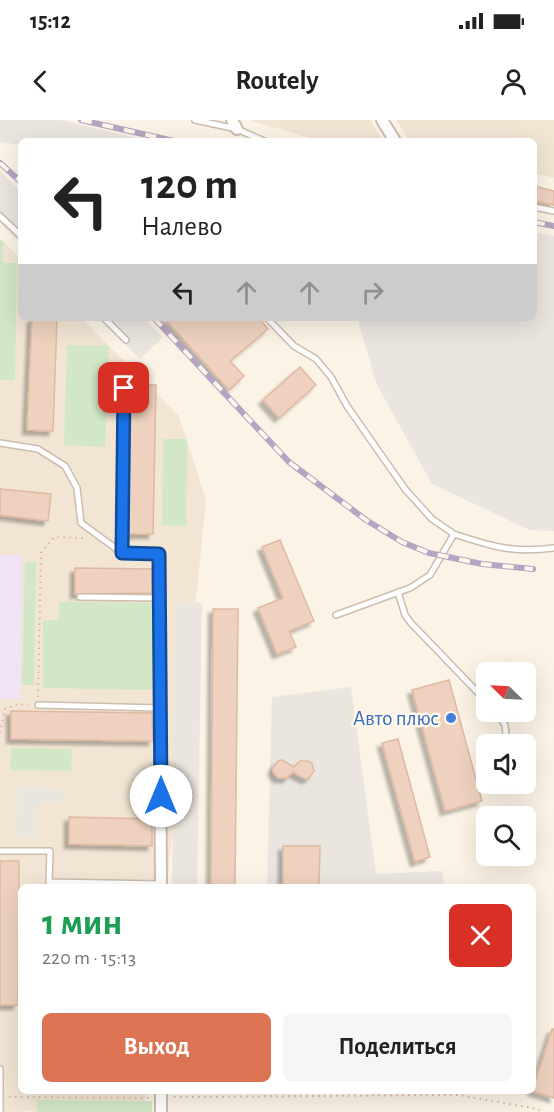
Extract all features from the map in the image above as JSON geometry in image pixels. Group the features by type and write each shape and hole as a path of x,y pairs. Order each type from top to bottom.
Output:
{"street":[{"path":"382,120 393,138"},
{"path":"159,554 161,884"},
{"path":"161,1094 161,1112"}],"lane":[{"path":"195,120 235,124 259,138"},
{"path":"537,208 554,211"},
{"path":"0,216 18,233"},
{"path":"107,321 126,340"},
{"path":"270,321 294,346 323,368 405,489 432,519 454,534 498,548 524,550 554,548"},
{"path":"122,553 124,388"},
{"path":"0,443 38,449 65,466 77,488 81,523 100,538 122,553 159,554"},
{"path":"336,615 410,588 430,574 454,534"},
{"path":"398,592 405,615 411,623 476,690"},
{"path":"80,597 159,598"},
{"path":"38,705 160,708"},
{"path":"0,851 50,851 49,882 124,884"},
{"path":"0,1070 0,1112"}],"path":[{"path":"0,733 5,710 18,704 38,705 41,553 54,537 100,538"},
{"path":"0,1097 161,1094 459,1095 544,1112"}],"shaded area":[{"path":"0,120 60,120 136,138 18,138 18,145 0,142"},
{"path":"249,120 370,120 381,138 310,138"},
{"path":"396,120 554,120 554,178 537,174 537,138 407,138"},
{"path":"0,171 18,189 18,241 0,223"},
{"path":"537,233 554,236 554,531 530,530 432,484 377,385 358,321 537,321"},
{"path":"0,238 18,256 18,321 84,321 179,416 206,500 167,884 18,884 18,1094 146,1094 144,1109 0,1112"},
{"path":"101,321 147,321 163,337 140,359"},
{"path":"0,555 22,555 20,698 0,699"},
{"path":"175,602 202,603 197,884 172,884"},
{"path":"351,687 376,874 442,871 444,884 267,884 272,697"},
{"path":"18,788 63,789 63,803 38,803 37,838 17,838"}],"green space":[{"path":"0,241 3,241 3,263 17,263 15,380 0,380"},
{"path":"67,345 109,346 105,447 64,445"},
{"path":"163,439 187,439 186,526 162,525"},
{"path":"25,562 36,562 34,685 22,685"},
{"path":"59,602 153,603 152,690 43,688 43,621 59,620"},
{"path":"11,748 72,749 71,771 10,770"},
{"path":"37,1100 152,1101 152,1112 37,1112"}],"building":[{"path":"537,187 554,191 554,205 537,202"},
{"path":"32,321 57,321 53,431 27,430"},
{"path":"167,321 261,321 268,329 230,361 244,376 229,390"},
{"path":"300,367 316,385 279,418 263,400"},
{"path":"130,385 156,385 153,534 127,534"},
{"path":"0,489 51,494 48,521 0,515"},
{"path":"280,540 314,621 289,631 296,647 277,654 258,608 283,598 262,547"},
{"path":"75,568 152,569 152,593 75,594"},
{"path":"213,609 238,609 235,884 211,884"},
{"path":"449,680 476,779 476,794 480,794 482,801 445,811 412,690"},
{"path":"11,711 152,713 153,741 11,739"},
{"path":"398,739 430,857 415,862 382,743"},
{"path":"282,760 294,767 300,761 308,761 312,763 314,771 309,778 305,779 293,772 287,778 278,778 273,768 278,761"},
{"path":"69,817 152,819 152,846 69,844"},
{"path":"283,846 320,846 319,884 283,884"},
{"path":"0,861 19,861 18,1005 0,1005"},
{"path":"552,1029 554,1029 554,1098 536,1092 536,1079"}],"railway":[{"path":"81,120 161,138"},
{"path":"0,163 18,179"},
{"path":"537,223 554,226"},
{"path":"157,321 289,462 366,520 402,542 429,553 482,564 533,569"}],"place":[{"name":"Авто плюс","path":"451,718"}],"route":[{"path":"124,388 122,553 159,554 161,796"}]}
